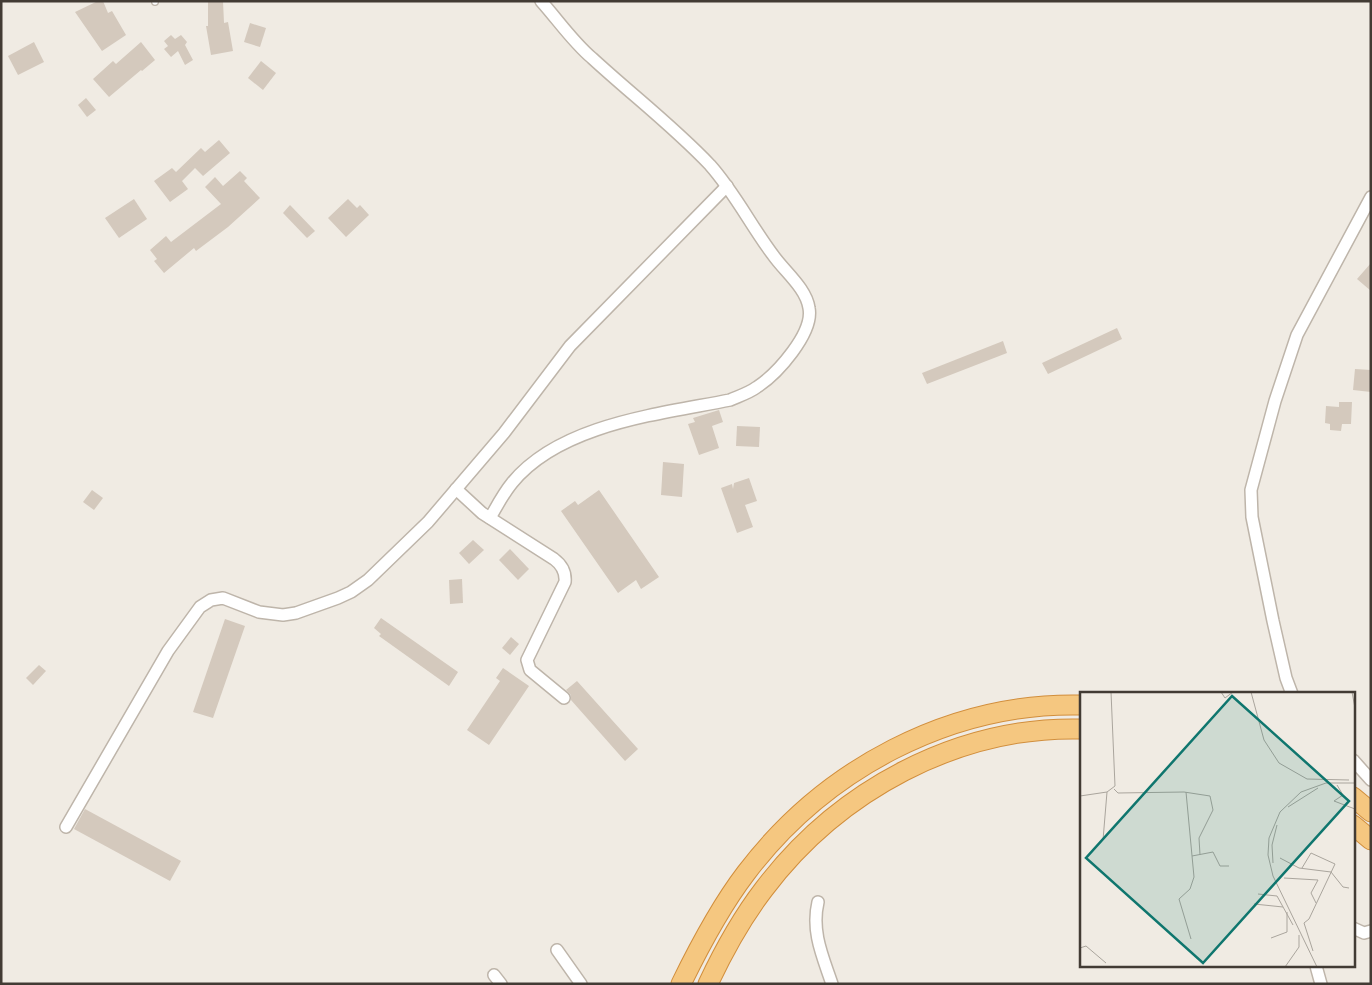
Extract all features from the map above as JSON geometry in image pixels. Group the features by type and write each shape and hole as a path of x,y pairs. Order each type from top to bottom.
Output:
{"highway":[{"path":"681,984 715,919 745,874 780,832 812,802 840,781 885,753 909,741 956,723 1028,708 1080,705"},
{"path":"708,984 735,931 770,881 820,829 865,794 914,766 966,745 1019,733 1080,729"},
{"path":"1354,799 1371,812"},
{"path":"1354,826 1371,840"}],"street":[{"path":"490,518 513,481 539,458 555,449 586,434 624,422 730,400 767,380 804,335 810,314 807,299 762,240 727,186 703,158 655,113 590,57 541,1"},
{"path":"66,827 168,650 200,607 211,600 223,598 259,612 283,615 296,613 352,592 368,580 428,522 504,433 570,346 727,186"},
{"path":"1291,692 1286,678 1252,517 1252,490 1275,401 1298,335 1371,197"},
{"path":"456,488 477,509 558,562 564,571 562,588 527,660 530,670 564,698"},
{"path":"1354,761 1371,780"},
{"path":"818,902 815,919 816,936 832,984"},
{"path":"1354,928 1364,933 1371,931"},
{"path":"557,950 581,984"},
{"path":"1317,968 1322,984"}],"building":[{"path":"98,1 103,1 108,13 112,11 126,35 102,51 75,12"},
{"path":"208,1 223,1 224,23 228,22 233,51 211,55 206,26 208,26"},
{"path":"250,23 266,28 260,47 244,42"},
{"path":"171,35 175,39 181,35 187,42 185,45 193,60 185,65 178,51 171,57 164,49 168,46 164,41"},
{"path":"34,42 44,62 18,75 8,56"},
{"path":"141,42 155,60 109,97 93,79 113,61 116,64"},
{"path":"261,61 276,73 263,90 248,78"},
{"path":"86,98 96,110 87,117 78,105"},
{"path":"219,140 230,153 203,176 195,168 182,181 188,189 170,202 154,181 172,168 176,172 201,148 205,152"},
{"path":"240,171 247,178 244,181 260,198 228,227 196,251 194,248 164,273 154,261 157,259 150,250 166,236 171,242 221,204 205,187 215,177 223,186"},
{"path":"134,199 147,219 119,238 105,218"},
{"path":"348,199 357,208 360,205 369,215 346,237 328,218"},
{"path":"290,205 315,231 307,238 283,213"},
{"path":"1371,263 1371,291 1357,279"},
{"path":"1117,328 1122,339 1048,374 1042,363"},
{"path":"1003,341 1007,353 927,384 922,373"},
{"path":"1355,369 1371,370 1371,392 1353,390"},
{"path":"1339,402 1352,402 1351,424 1342,424 1341,431 1330,430 1330,424 1325,423 1326,406 1339,407"},
{"path":"719,410 723,422 712,426 719,448 699,455 688,424 695,422 693,418"},
{"path":"737,426 760,427 759,447 736,446"},
{"path":"663,462 684,464 682,497 661,495"},
{"path":"749,478 757,501 745,505 753,527 737,533 721,488 732,484 733,489 734,483"},
{"path":"92,490 103,498 94,510 83,502"},
{"path":"599,490 659,577 641,589 636,580 618,593 561,511 575,501 578,505"},
{"path":"473,540 484,550 469,564 459,553"},
{"path":"510,549 529,569 518,580 499,560"},
{"path":"462,579 463,603 450,604 449,580"},
{"path":"381,618 458,672 449,686 379,636 381,634 374,628"},
{"path":"225,619 245,626 213,718 193,712"},
{"path":"511,637 519,644 510,655 502,648"},
{"path":"39,665 46,671 33,685 26,678"},
{"path":"503,668 529,686 489,745 467,730 500,681 496,678"},
{"path":"577,681 638,749 625,761 571,700 571,695 566,690"},
{"path":"85,809 181,861 170,881 74,829"}]}
